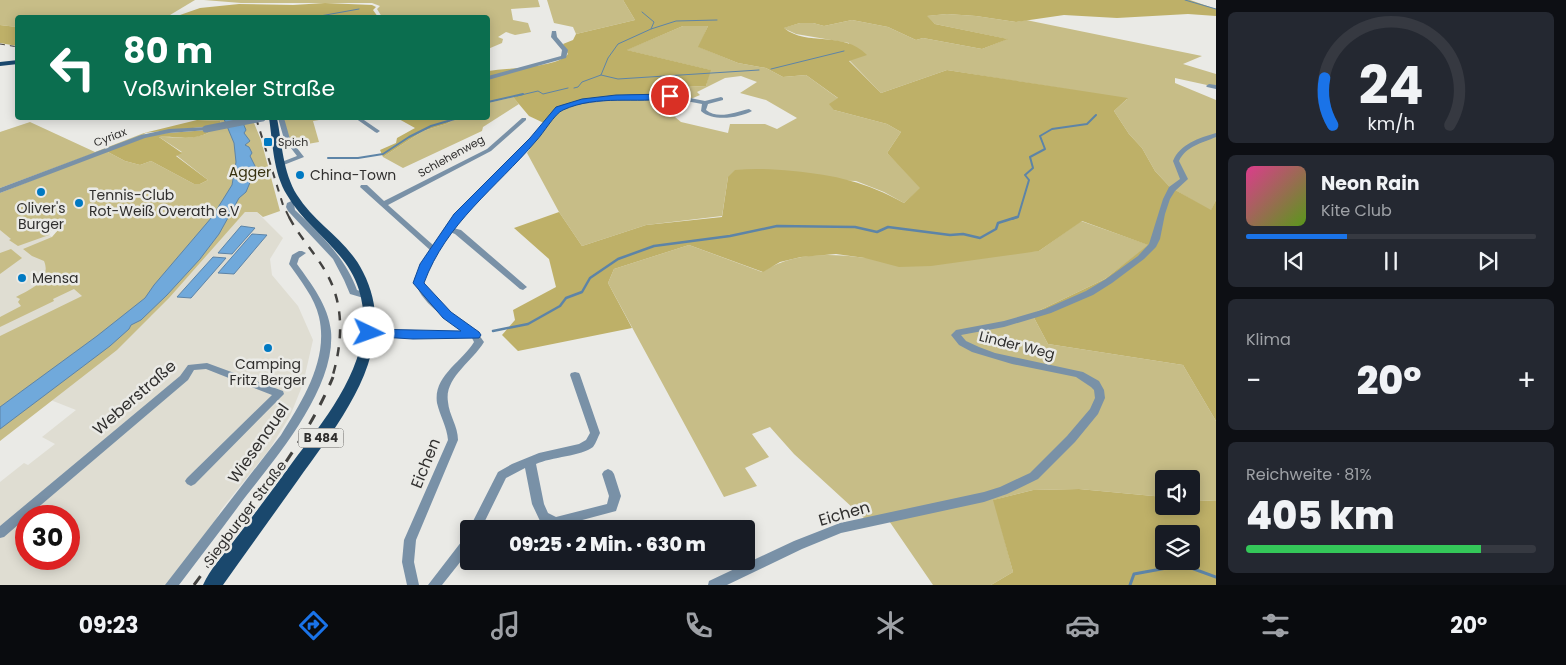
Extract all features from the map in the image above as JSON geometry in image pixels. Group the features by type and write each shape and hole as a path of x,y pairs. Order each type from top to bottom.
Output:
{"main road":[{"path":"0,64 15,62"},
{"name":"Siegburger Straße","path":"212,585 340,410 358,375 366,354 369,333 370,313 367,296 357,270 343,251 296,201 288,188 273,120"}],"street":[{"path":"490,77 564,57 565,50 554,37 554,32"},
{"path":"1209,86 1216,87"},
{"path":"472,333 447,315 418,283 422,272 448,229 466,207 533,140 558,109 587,101 640,95 676,97 705,103 721,99"},
{"path":"705,103 703,110 712,116 749,111"},
{"name":"Schlehenweg","path":"384,204 489,150 524,119"},
{"name":"Cyriax","path":"0,191 152,134 175,130 206,129 252,120"},
{"path":"282,120 287,139 300,157 282,164"},
{"path":"361,120 377,131"},
{"name":"Linder Weg","path":"904,515 984,496 1020,484 1045,467 1094,411 1100,398 1099,390 1095,384 1079,374 986,353 962,344 956,335 959,332 1000,326 1033,316 1090,294 1109,282 1149,251 1155,244 1163,208 1172,189 1184,179 1176,161 1179,153 1216,135"},
{"path":"364,187 434,250"},
{"path":"296,201 291,203 292,211 320,247 345,271 353,292 367,296"},
{"path":"448,229 458,232 523,287"},
{"name":"Wiesenauel","path":"171,585 285,438 298,417 320,371 326,341 324,317 317,300 293,264 295,257 302,253"},
{"path":"369,333 413,335 472,333"},
{"name":"Eichen","path":"413,585 407,566 410,540 453,440 453,433 442,401 442,394 449,377 479,342 472,333"},
{"name":"Weberstraße","path":"0,532 184,378 191,367 207,366 279,394 191,481"},
{"path":"480,520 502,475 543,456 582,448 590,443 595,433 575,375"},
{"path":"530,462 538,504 544,517 556,522 612,508 616,496 608,474"},
{"name":"Eichen","path":"714,585 798,545 840,528 904,515"},
{"path":"434,585 460,553"}],"shaded area":[{"path":"623,0 1190,0 1216,9 1216,16 1188,14 1117,18 1064,15 1016,22 947,14 927,16 935,24 1008,39 982,49 923,38 916,40 888,27 852,20 824,26 813,23 800,23 784,28 793,34 803,37 836,40 857,47 867,55 849,61 881,93 947,70 1128,98 1114,111 1129,134 1142,148 1155,171 1170,187 1211,210 1216,200 1216,421 1183,365 1048,344 1032,314 1105,279 1148,245 1082,221 1039,251 931,266 899,267 865,258 836,254 801,257 780,262 763,272 689,245 614,269 608,283 632,328 518,351 502,335 515,320 513,310 556,287 549,259 514,228 559,212 582,246 646,225 722,217 728,177 735,170 778,170 837,177 877,190 904,203 920,188 887,153 901,132 887,124 834,110 829,104 838,98 806,75 783,77 766,68 738,63 698,47 708,26 683,26 627,50 711,70 706,86 662,88 661,95 605,98 575,103 555,111 546,124 529,116 513,97 490,103 490,71 531,67 562,59 568,54 563,44 573,40 576,34 635,20"},
{"path":"325,3 372,5 376,7 373,10 377,15 180,15 200,8 239,4 293,5"},
{"path":"0,25 15,27 15,46 0,43"},
{"path":"197,120 220,121 222,125 144,133"},
{"path":"401,120 453,120 423,131 383,157 380,150 396,143 397,138 415,128"},
{"path":"208,130 208,133 196,137 159,137 182,153 176,156 208,180 200,184 194,184 151,161 140,165 125,161 106,151 154,134"},
{"path":"245,212 257,212 283,238 270,259 272,275 298,306 313,340 303,384 290,416 269,450 221,510 213,525 167,585 0,585 0,482 24,463 28,465 55,444 42,437 76,410 43,397 148,313 151,316"},
{"path":"0,229 51,231 49,235 52,237 107,268 26,367 0,385"},
{"path":"1079,489 1155,496 1155,515 1200,515 1200,500 1216,501 1216,585 991,585 1013,572 993,500 1033,490"}],"green space":[{"path":"0,0 195,0 170,15 15,15 15,27 0,25"},
{"path":"204,0 538,0 540,7 511,9 513,20 528,23 531,32 515,35 506,32 498,37 503,39 502,43 490,48 490,15 381,15 377,9 380,6 372,3 241,3"},
{"path":"547,0 623,0 635,20 576,34 573,27 554,23"},
{"path":"947,14 1016,22 1026,20 1202,56 1183,64 1216,74 1216,87 1175,78 1175,83 1216,100 1216,200 1211,211 1170,187 1155,171 1142,148 1129,134 1114,111 1127,99 947,70 881,93 849,60 849,43 796,34 783,28 800,23 813,23 824,26 852,20 888,27 916,40 923,38 982,49 1007,39 935,24 926,16"},
{"path":"683,26 708,26 699,47 738,63 766,68 783,77 806,75 839,99 834,110 887,124 901,132 887,153 921,188 904,203 884,192 856,181 728,177 722,216 646,225 582,246 559,212 527,153 555,111 563,106 662,88 706,86 710,70 626,50","holes":["741,76 757,82 740,93 766,100 797,118 777,129 765,124 730,124 728,133 681,122 675,117 679,104 700,95 697,92 725,78"]},
{"path":"513,97 519,104 483,127 482,131 403,168 383,157 423,131 453,120 490,120 490,103"},
{"path":"197,120 253,120 261,140 280,211 263,217 257,212 245,212 169,298 117,350 0,441 0,336 82,296 74,289 53,299 54,301 0,327 0,317 21,306 18,302 20,299 16,297 38,284 45,274 44,261 32,256 23,249 52,237 58,230 51,231 49,235 18,246 0,230 0,193 106,151 125,161 140,165 151,161 194,184 200,184 208,180 176,155 182,152 159,137 196,137 222,125 220,121"},
{"path":"284,120 319,120 313,121 319,142 296,146 290,141"},
{"path":"30,122 95,152 144,133 146,134 0,188 0,132"},
{"path":"1081,221 1149,245 1105,279 1032,314 1048,344 1183,365 1216,421 1216,501 1200,500 1200,470 1155,470 1155,496 1079,489 1033,490 994,500 1013,572 991,585 933,585 885,515 865,519 794,454 770,427 752,434 769,457 745,468 757,486 724,497 608,283 614,269 689,245 762,272 774,265 799,257 825,255 865,258 1039,251"},
{"path":"11,249 22,258 0,274 0,253"}],"water":[{"name":"Agger","path":"224,120 240,120 243,123 246,130 244,133 250,141 245,145 249,147 252,153 250,156 256,168 246,192 239,198 219,234 200,259 141,320 131,325 110,346 0,429 0,407 97,336 145,298 212,217 232,185 236,162 234,143"},
{"path":"241,226 255,228 232,254 218,253"},
{"path":"252,234 267,235 234,274 218,273"},
{"path":"213,257 226,258 191,298 177,297"}],"waterway":[{"path":"1185,0 1216,9"},
{"path":"326,15 359,9"},
{"path":"642,12 654,22 651,29"},
{"path":"651,29 676,21 717,20"},
{"path":"601,75 608,58 618,44 651,29"},
{"path":"771,69 844,51"},
{"path":"601,75 618,79 759,70"},
{"path":"574,88 578,87 582,82 601,75"},
{"path":"517,96 538,91 543,94 568,88"},
{"path":"490,102 523,94"},
{"path":"1012,219 1018,217 1029,180 1025,175 1033,168 1030,157 1045,149 1040,136 1052,129 1087,124 1096,115"},
{"path":"328,158 358,158 383,154 409,137 431,126 451,120"},
{"path":"493,331 528,324 560,306 566,298 582,292 590,278 618,259 654,246 730,236 777,226 855,227 877,232 888,227 950,235 963,234 980,238 996,229 998,223 1017,217"},
{"path":"1130,585 1134,574 1183,565 1216,577"}],"railway":[{"path":"0,44 15,46"},
{"path":"257,120 283,205 289,217"},
{"path":"289,217 324,268 337,301 340,340 332,378"},
{"path":"194,585 288,459 305,433 333,377"}],"place":[{"name":"Spich","path":"268,142"},
{"name":"China-Town","path":"300,175"},
{"name":"Oliver's Burger","path":"41,192"},
{"name":"Tennis-Club Rot-Weiß Overath e.V","path":"79,203"},
{"name":"Mensa","path":"22,278"},
{"name":"Camping Fritz Berger","path":"268,348"}],"route":[{"path":"369,333 443,336 475,335 447,315 418,283 418,279 434,250 457,216 533,140 555,111 563,106 616,97 670,96"}]}
